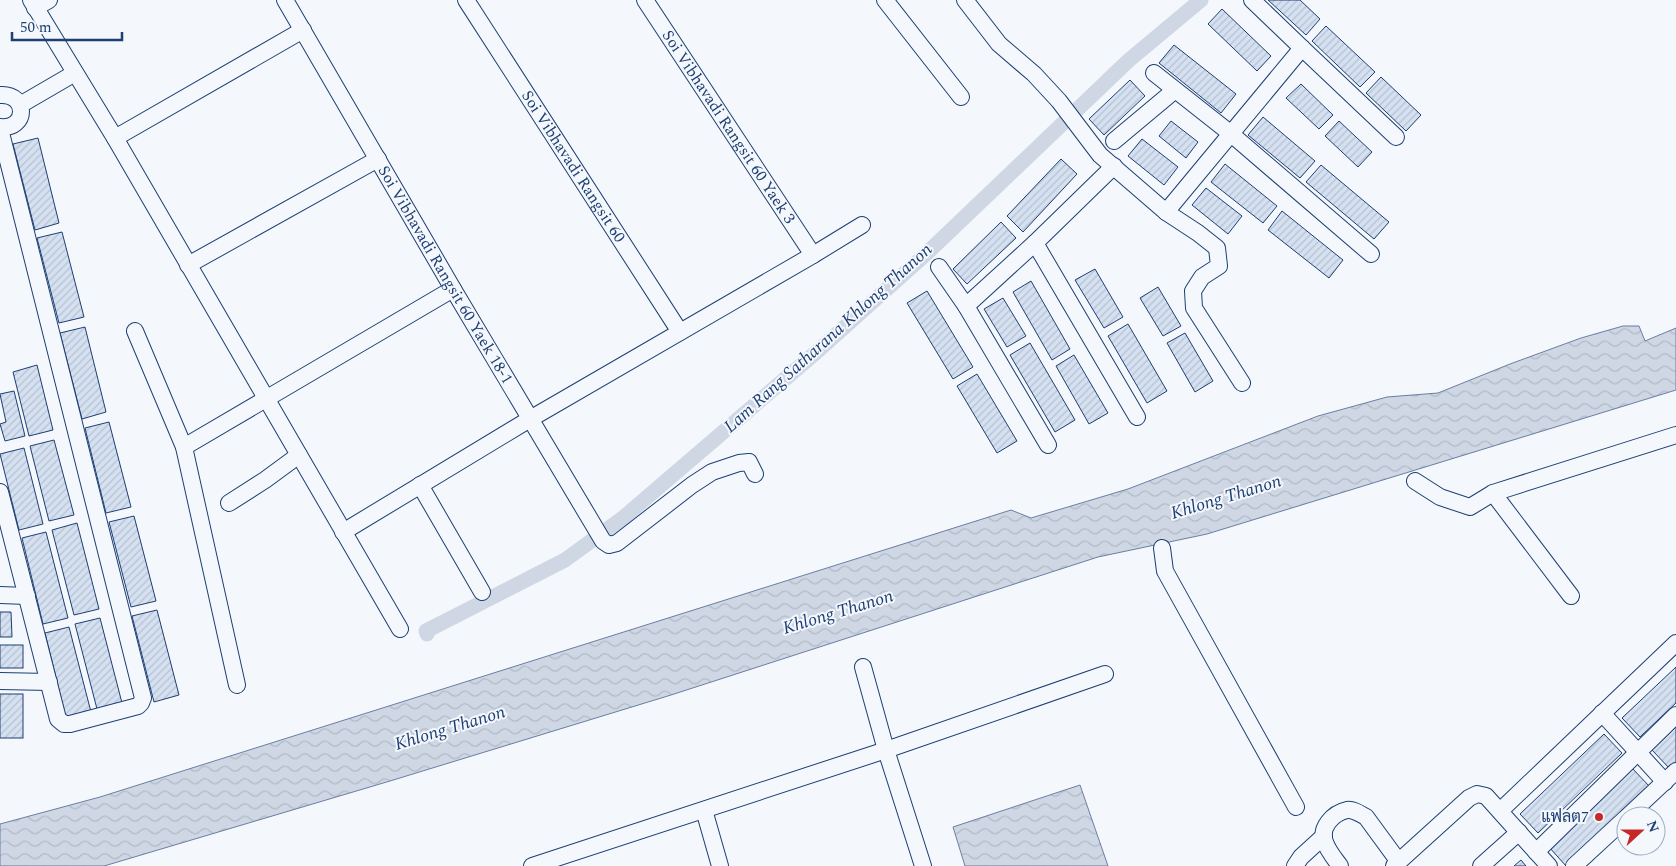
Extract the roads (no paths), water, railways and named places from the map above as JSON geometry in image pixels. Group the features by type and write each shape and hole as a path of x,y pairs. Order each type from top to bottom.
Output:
{"street":[{"name":"Soi Vibhavadi Rangsit 60 Yaek 18-1","path":"286,0 453,289 599,535 609,546 617,543 692,485 712,472 739,463 749,462 755,474"},
{"name":"Soi Vibhavadi Rangsit 60","path":"466,0 680,332"},
{"name":"Soi Vibhavadi Rangsit 60 Yaek 3","path":"645,0 813,255"},
{"path":"885,0 961,97"},
{"path":"965,0 999,44 1034,74 1059,101 1100,155 1166,212 1217,248 1219,266 1202,277 1193,290 1194,308 1242,383"},
{"path":"1252,0 1396,137"},
{"path":"38,3 75,73 115,138 400,630"},
{"path":"115,138 303,30"},
{"path":"1166,212 1302,48"},
{"path":"20,105 75,73"},
{"path":"1154,73 1230,134 1371,254"},
{"path":"1114,141 1175,90"},
{"path":"0,95 12,96 20,105 21,116 18,122 13,126 0,128 143,698 142,703 138,706 70,724 64,724 58,719 1,501"},
{"path":"188,265 378,159"},
{"path":"966,306 1035,243 1114,166"},
{"path":"343,532 530,419 862,225"},
{"path":"1035,243 1136,417"},
{"path":"939,267 966,306 1048,445"},
{"path":"184,447 453,289"},
{"path":"135,331 184,447 237,685"},
{"path":"1415,481 1440,497 1470,507 1493,494 1676,435"},
{"path":"229,503 265,480 298,455"},
{"path":"420,485 482,592"},
{"path":"1493,494 1571,596"},
{"path":"1162,548 1165,571 1296,807"},
{"path":"0,595 27,596"},
{"path":"1500,810 1676,643"},
{"path":"863,667 886,750 923,866"},
{"path":"532,866 886,750 1105,674"},
{"path":"0,681 49,682"},
{"path":"1602,713 1637,752 1670,776 1639,806"},
{"path":"1536,852 1676,715"},
{"path":"1340,866 1324,841 1324,830 1329,821 1337,815 1348,810 1358,812 1366,817 1396,864 1470,798 1477,794 1486,796 1500,810 1549,866"},
{"path":"704,810 720,866"},
{"path":"1574,866 1616,827"},
{"path":"1481,866 1519,832"},
{"path":"1295,866 1301,857 1324,836"}],"water":[{"name":"Khlong Thanon","path":"1623,326 1639,326 1645,341 1676,328 1676,390 1207,534 1098,557 671,695 104,866 0,866 0,824 100,797 1011,510 1031,518 1128,489 1318,416 1387,397 1438,393 1581,338"},
{"path":"1080,785 1108,866 965,866 953,827"}],"waterway":[{"name":"Lam Rang Satharana Khlong Thanon","path":"427,634 426,631 565,560 624,517 820,349 926,254 1128,61 1201,0"}],"place":[{"name":"แฟลต7","path":"1599,817"}]}
